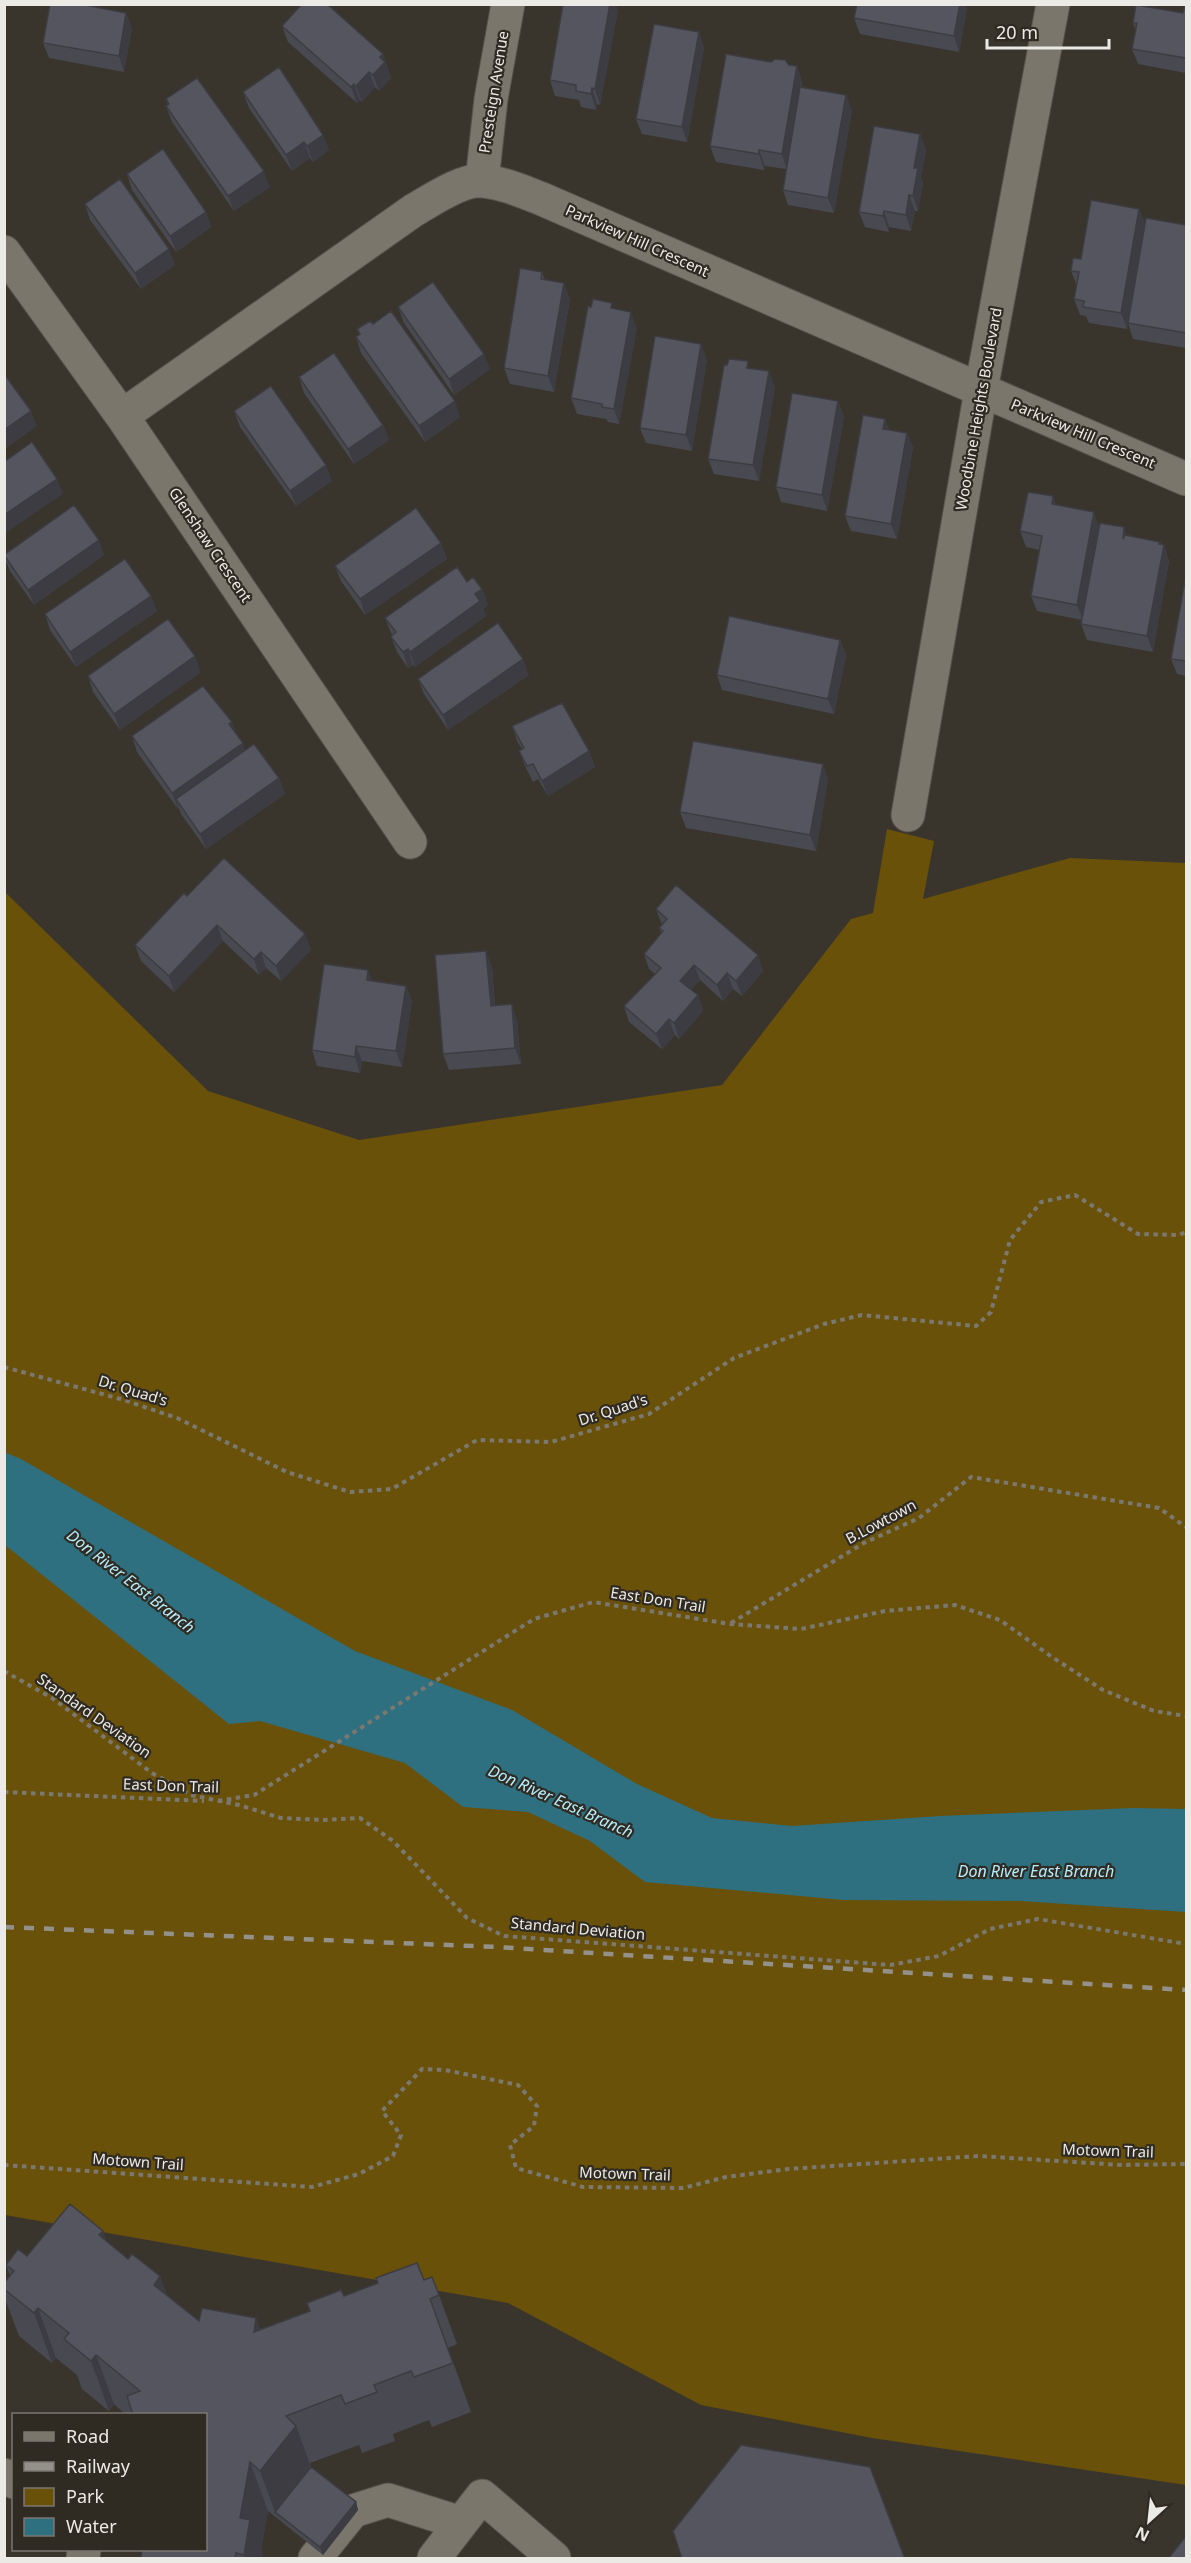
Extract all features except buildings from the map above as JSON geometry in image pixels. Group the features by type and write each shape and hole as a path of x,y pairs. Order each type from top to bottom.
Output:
{"street":[{"name":"Presteign Avenue","path":"482,181 491,99 508,4"},
{"name":"Woodbine Heights Boulevard","path":"908,814 981,390 1053,4"},
{"name":"Parkview Hill Crescent","path":"122,416 414,210 448,190 482,181 515,188 542,199 1186,479"},
{"name":"Glenshaw Crescent","path":"4,252 122,416 410,842"},
{"path":"434,2559 482,2496 554,2559"},
{"path":"315,2559 352,2511 388,2500 461,2523"}],"path":[{"name":"Dr. Quad's","path":"4,1367 124,1400 177,1418 287,1472 350,1492 392,1489 477,1440 551,1442 649,1414 734,1358 824,1324 862,1315 976,1326 991,1312 1010,1240 1041,1202 1075,1195 1138,1234 1186,1232"},
{"name":"B.Lowtown","path":"730,1624 864,1543 919,1518 971,1477 1159,1508 1186,1527"},
{"name":"East Don Trail","path":"4,1792 214,1801 254,1795 534,1619 593,1602 730,1624 801,1629 885,1611 955,1605 1000,1620 1104,1690 1154,1712 1186,1716"},
{"name":"Standard Deviation","path":"4,1671 52,1698 152,1773 191,1795 239,1805 281,1818 323,1820 360,1818 393,1841 467,1918 504,1936 890,1965 939,1956 990,1929 1038,1919 1186,1944"},
{"name":"Motown Trail","path":"4,2165 312,2187 359,2174 393,2156 401,2135 382,2111 422,2069 445,2070 518,2085 537,2106 534,2126 510,2145 516,2168 583,2187 683,2188 726,2177 788,2169 978,2156 1122,2165 1186,2164"}],"green space":[{"path":"887,829 934,841 923,899 1070,858 1186,863 1186,2485 872,2438 701,2405 508,2303 5,2215 4,891 208,1091 359,1140 722,1085 851,919 873,913"}],"water":[{"name":"Don River East Branch","path":"4,1452 21,1459 355,1651 512,1710 637,1784 712,1818 792,1826 940,1816 1133,1808 1186,1809 1186,1912 1020,1901 844,1900 645,1882 590,1841 528,1812 463,1807 405,1763 260,1721 229,1724 5,1545"}],"railway":[{"path":"4,1927 497,1947 1186,1990"}]}
